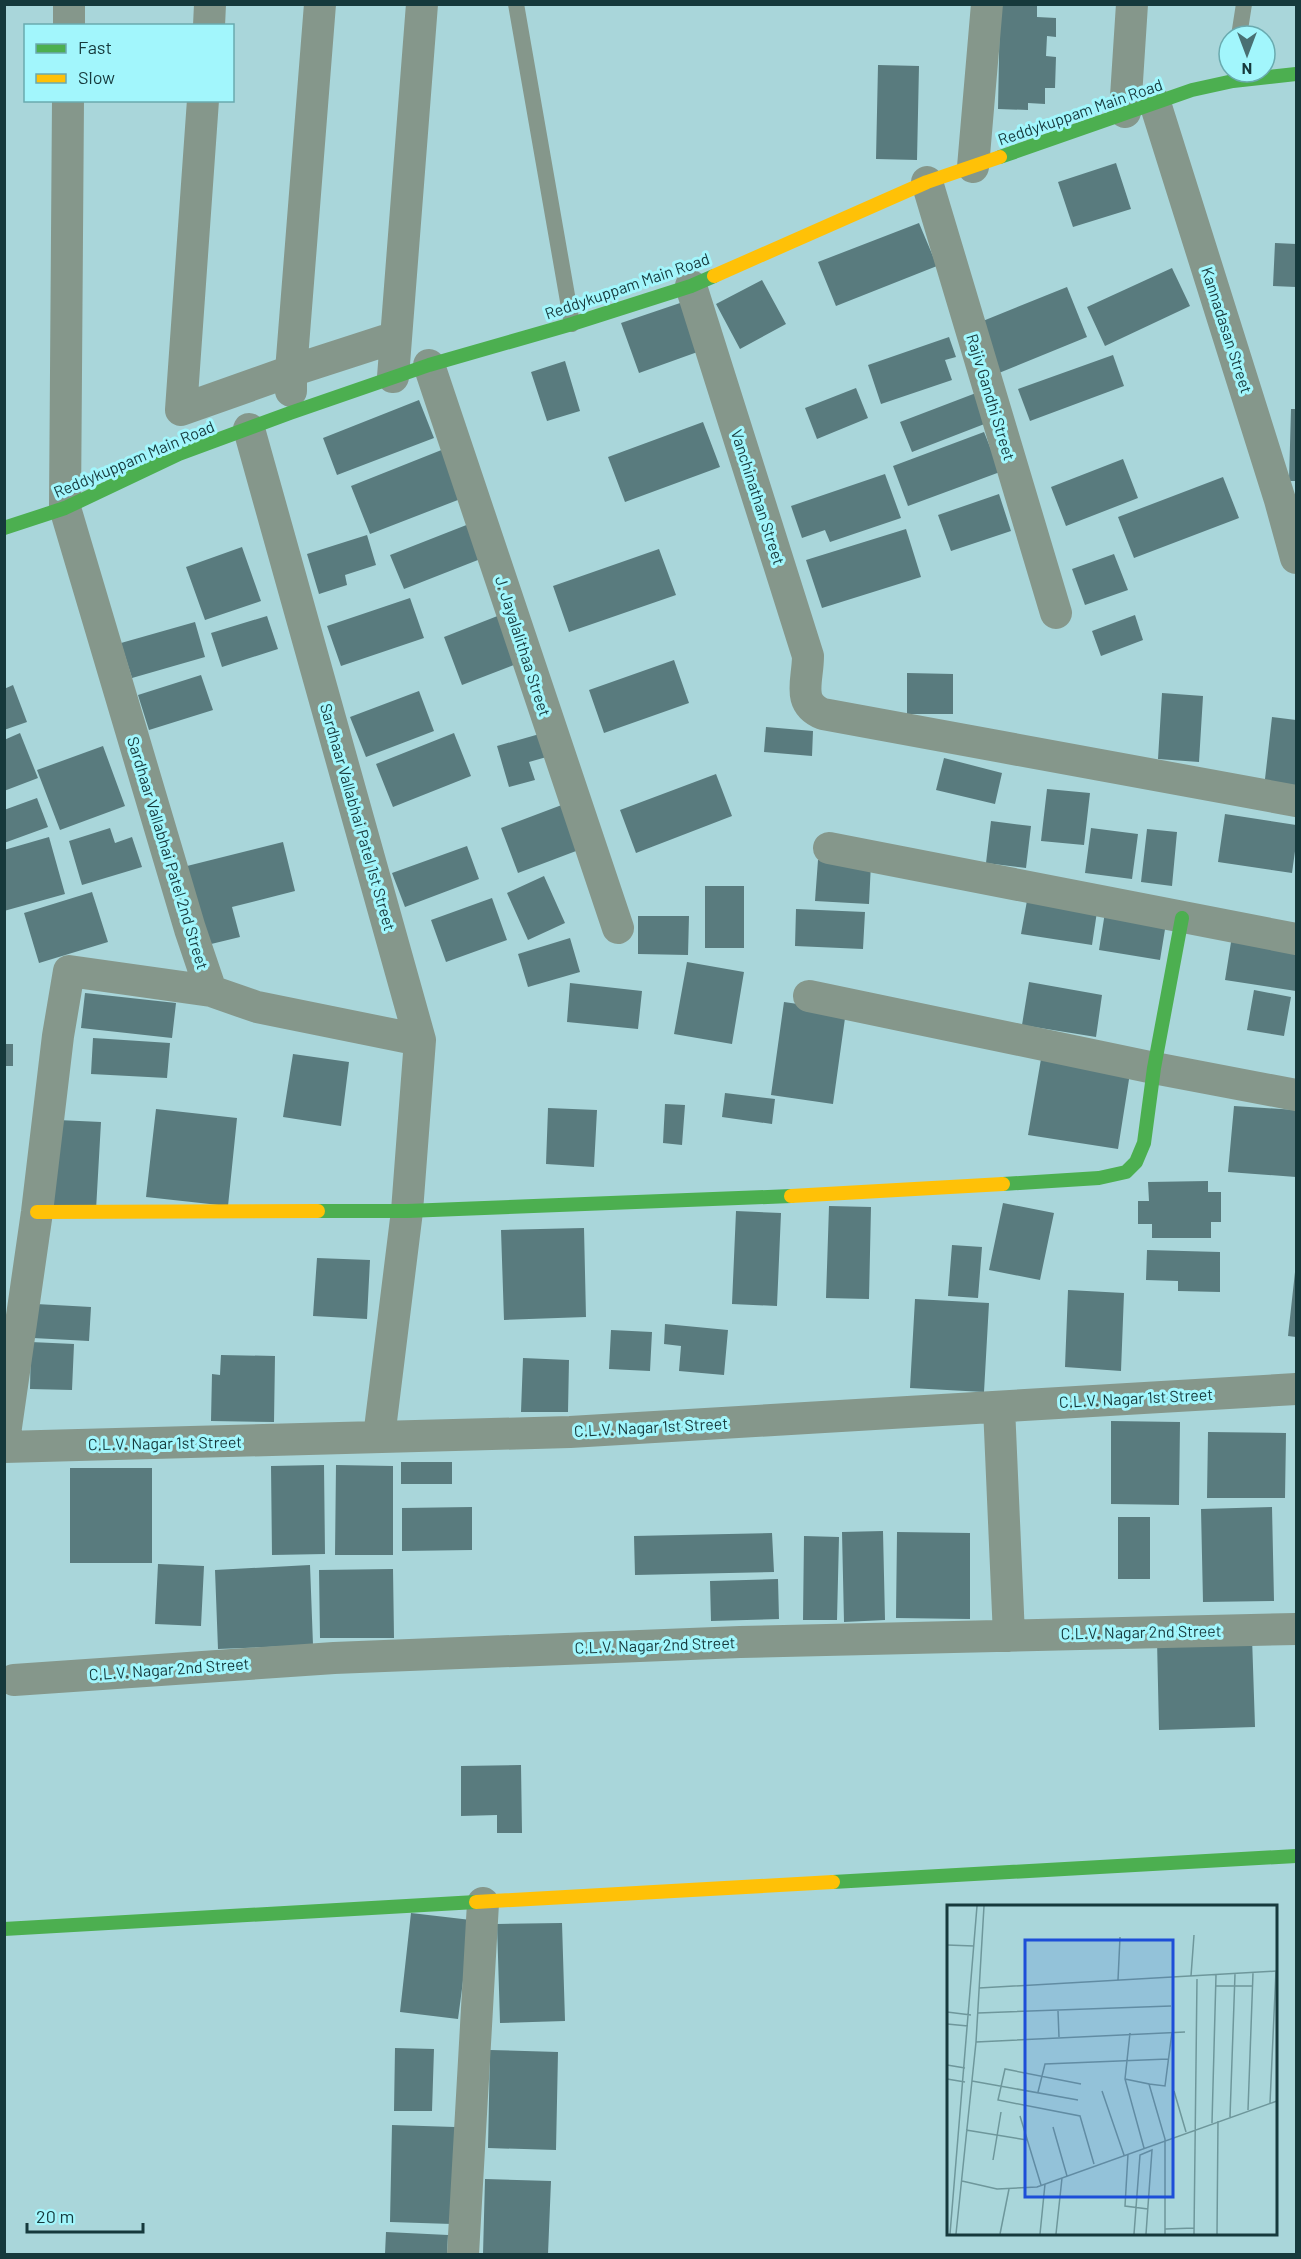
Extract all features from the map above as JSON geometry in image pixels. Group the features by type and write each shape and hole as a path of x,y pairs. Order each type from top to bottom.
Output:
{"street":[{"path":"69,4 69,24"},
{"path":"209,24 210,4"},
{"path":"290,412 291,372 321,4"},
{"path":"393,377 422,4"},
{"path":"973,167 987,4"},
{"path":"1125,112 1132,4"},
{"name":"Reddykuppam Main Road","path":"1277,75 1296,74"},
{"name":"Reddykuppam Main Road","path":"4,528 65,508 179,454 290,412 429,365 572,324 691,285 927,182 1217,82"},
{"name":"Sardhaar Vallabhai Patel 2nd Street","path":"68,102 65,508 190,928 211,991 257,1007 420,1040"},
{"path":"179,454 203,102"},
{"name":"Kannadasan Street","path":"1155,103 1288,501 1296,558"},
{"name":"Rajiv Gandhi Street","path":"927,182 1056,614"},
{"name":"Vanchinathan Street","path":"691,285 808,656 806,701 812,710 1296,801"},
{"path":"181,410 396,338"},
{"name":"J. Jayalalithaa Street","path":"429,365 618,928"},
{"name":"Sardhaar Vallabhai Patel 1st Street","path":"249,429 420,1040 407,1211 379,1437"},
{"path":"829,848 1296,939"},
{"path":"37,1212 407,1211 748,1199 1099,1178 1126,1172 1136,1162 1144,1143 1154,1068 1182,918"},
{"path":"4,1441 37,1212 58,1036 69,971 211,991"},
{"path":"809,996 1154,1068 1296,1095"},
{"name":"C.L.V. Nagar 1st Street","path":"4,1447 570,1432 1296,1389"},
{"path":"999,1407 1009,1636"},
{"name":"C.L.V. Nagar 2nd Street","path":"14,1680 334,1658 740,1642 1296,1629"},
{"path":"4,1929 1296,1856"},
{"path":"464,2254 483,1903"}],"lane":[{"path":"516,4 572,324"},
{"path":"1241,24 1244,4"}],"building":[{"path":"1000,4 1037,4 1037,17 1056,18 1056,37 1047,36 1046,56 1056,57 1055,88 1045,88 1045,104 1028,103 1028,110 998,109"},
{"path":"878,65 919,66 917,160 876,159"},
{"path":"1116,163 1131,209 1073,227 1058,182"},
{"path":"919,223 937,266 836,306 818,262"},
{"path":"1275,243 1296,244 1296,287 1273,286"},
{"path":"1172,268 1190,306 1105,346 1087,307"},
{"path":"762,280 786,324 740,349 716,304"},
{"path":"1067,287 1087,337 994,375 973,325"},
{"path":"686,301 703,350 639,373 621,323"},
{"path":"949,337 956,357 945,360 952,380 881,404 868,365"},
{"path":"1113,355 1124,386 1030,421 1018,389"},
{"path":"565,361 580,411 547,421 531,372"},
{"path":"856,388 868,418 817,439 805,408"},
{"path":"976,393 987,423 912,452 900,422"},
{"path":"419,400 434,438 337,475 323,438"},
{"path":"1291,409 1296,409 1296,481 1289,481"},
{"path":"703,422 720,467 625,502 608,457"},
{"path":"984,432 1000,472 908,506 893,466"},
{"path":"444,449 463,498 370,534 351,486"},
{"path":"1123,459 1138,498 1066,526 1051,487"},
{"path":"885,474 901,518 830,542 825,530 802,538 791,506"},
{"path":"1223,477 1239,518 1134,558 1118,517"},
{"path":"999,494 1011,531 951,551 938,515"},
{"path":"469,524 483,558 404,589 390,555"},
{"path":"906,529 921,577 822,608 806,560"},
{"path":"367,535 376,565 345,575 347,585 319,594 307,554"},
{"path":"242,547 261,601 205,620 186,567"},
{"path":"659,549 676,595 569,632 553,586"},
{"path":"1114,554 1128,590 1085,605 1072,569"},
{"path":"410,598 424,638 341,666 327,626"},
{"path":"500,615 519,663 462,685 444,637"},
{"path":"1135,615 1143,640 1101,656 1092,631"},
{"path":"267,616 278,649 222,667 211,633"},
{"path":"195,622 205,657 132,678 121,643"},
{"path":"674,660 689,703 604,733 589,690"},
{"path":"907,673 953,674 953,714 907,714"},
{"path":"201,675 213,710 149,730 138,695"},
{"path":"13,685 27,722 4,730 4,689"},
{"path":"419,691 434,731 366,757 350,717"},
{"path":"1162,693 1203,696 1199,762 1158,759"},
{"path":"1272,717 1296,720 1296,792 1264,788"},
{"path":"766,727 813,731 812,756 764,752"},
{"path":"20,733 38,778 4,791 4,740"},
{"path":"454,733 471,776 393,807 376,764"},
{"path":"543,733 550,756 529,762 535,780 509,787 497,746"},
{"path":"103,746 125,806 60,830 37,770"},
{"path":"944,758 1002,773 995,804 936,790"},
{"path":"716,774 732,816 636,853 620,810"},
{"path":"1047,789 1090,793 1084,845 1041,841"},
{"path":"37,798 48,827 4,843 4,810"},
{"path":"567,803 584,848 518,873 501,828"},
{"path":"1225,814 1296,825 1292,873 1218,862"},
{"path":"991,821 1031,826 1026,868 986,863"},
{"path":"110,828 115,843 132,837 142,867 82,885 69,841"},
{"path":"1091,828 1138,834 1132,879 1085,873"},
{"path":"1147,829 1177,832 1172,886 1141,882"},
{"path":"49,837 65,894 4,911 4,850"},
{"path":"283,842 295,891 232,907 240,937 207,945 187,866"},
{"path":"467,846 479,879 405,907 392,873"},
{"path":"818,860 871,863 869,904 815,901"},
{"path":"544,876 565,923 528,940 507,893"},
{"path":"705,886 744,886 744,948 705,948"},
{"path":"92,892 108,942 39,963 24,913"},
{"path":"1028,895 1098,905 1092,945 1021,934"},
{"path":"492,898 507,940 446,962 431,920"},
{"path":"1106,906 1167,917 1160,960 1099,950"},
{"path":"796,909 865,912 863,949 795,946"},
{"path":"638,916 689,916 688,955 638,954"},
{"path":"1232,936 1296,946 1296,991 1225,980"},
{"path":"570,938 580,972 528,987 518,954"},
{"path":"687,962 744,972 732,1044 674,1034"},
{"path":"1029,982 1102,995 1096,1037 1022,1025"},
{"path":"570,983 642,991 638,1029 567,1022"},
{"path":"1254,990 1291,997 1284,1036 1247,1030"},
{"path":"85,993 176,1003 172,1038 81,1028"},
{"path":"784,1002 846,1011 833,1104 771,1095"},
{"path":"93,1038 170,1043 167,1078 91,1074"},
{"path":"4,1044 13,1044 13,1066 4,1066"},
{"path":"293,1054 349,1062 341,1126 283,1117"},
{"path":"1041,1059 1130,1073 1118,1149 1028,1135"},
{"path":"725,1093 775,1099 772,1124 722,1117"},
{"path":"665,1104 685,1105 682,1145 663,1143"},
{"path":"1234,1106 1296,1110 1296,1177 1228,1172"},
{"path":"548,1108 597,1110 594,1167 546,1164"},
{"path":"156,1109 237,1118 228,1206 146,1197"},
{"path":"58,1120 101,1122 96,1210 53,1208"},
{"path":"1208,1181 1208,1192 1221,1192 1221,1222 1211,1222 1211,1238 1152,1238 1152,1224 1138,1224 1138,1201 1149,1201 1148,1182"},
{"path":"1003,1203 1054,1213 1040,1280 989,1270"},
{"path":"829,1206 871,1207 869,1299 826,1298"},
{"path":"736,1211 781,1213 777,1306 732,1304"},
{"path":"584,1228 586,1317 504,1320 501,1230"},
{"path":"952,1245 982,1247 978,1298 948,1296"},
{"path":"1147,1250 1220,1252 1220,1292 1178,1291 1178,1281 1146,1280"},
{"path":"317,1258 370,1260 367,1319 313,1316"},
{"path":"1296,1272 1296,1337 1288,1336"},
{"path":"1068,1290 1124,1293 1121,1371 1065,1367"},
{"path":"915,1299 989,1303 984,1392 910,1388"},
{"path":"36,1304 91,1307 89,1341 33,1338"},
{"path":"665,1324 728,1330 724,1375 679,1371 681,1346 664,1344"},
{"path":"611,1330 652,1332 650,1371 609,1369"},
{"path":"31,1342 74,1344 72,1390 30,1389"},
{"path":"221,1355 275,1356 274,1422 211,1421 212,1374 220,1375"},
{"path":"523,1358 569,1360 568,1412 521,1412"},
{"path":"1111,1421 1180,1422 1179,1505 1111,1504"},
{"path":"1208,1432 1286,1433 1285,1498 1207,1498"},
{"path":"401,1462 452,1462 452,1484 401,1484"},
{"path":"324,1465 325,1554 272,1555 271,1466"},
{"path":"336,1465 393,1466 393,1555 335,1555"},
{"path":"70,1468 152,1468 152,1563 70,1563"},
{"path":"472,1507 472,1550 402,1551 402,1508"},
{"path":"1272,1507 1274,1601 1203,1602 1201,1509"},
{"path":"1118,1517 1150,1517 1150,1579 1118,1579"},
{"path":"883,1531 885,1620 844,1622 842,1532"},
{"path":"897,1532 970,1533 970,1619 896,1618"},
{"path":"772,1533 774,1572 635,1575 634,1536"},
{"path":"804,1536 839,1537 837,1620 803,1620"},
{"path":"158,1564 204,1566 201,1626 155,1624"},
{"path":"310,1565 313,1645 218,1649 215,1570"},
{"path":"393,1569 394,1638 320,1638 319,1570"},
{"path":"778,1579 779,1619 711,1621 710,1581"},
{"path":"1252,1637 1255,1727 1159,1730 1157,1640"},
{"path":"521,1765 522,1833 497,1833 497,1815 461,1816 461,1766"},
{"path":"411,1913 471,1920 458,2019 400,2012"},
{"path":"562,1923 565,2021 500,2023 497,1924"},
{"path":"395,2048 434,2049 432,2111 394,2111"},
{"path":"490,2050 558,2052 556,2150 488,2148"},
{"path":"392,2125 455,2127 452,2224 390,2222"},
{"path":"485,2179 551,2181 548,2254 483,2254"},
{"path":"386,2232 448,2235 447,2254 385,2254"}],"traffic: fast":[{"path":"1000,157 1192,90 1233,81 1296,74"},
{"path":"4,528 65,508 179,454 290,413 429,365 572,324 691,286 714,276"},
{"path":"1003,1184 1099,1178 1126,1172 1136,1162 1144,1143 1154,1068 1182,918"},
{"path":"318,1211 407,1211 791,1196"},
{"path":"833,1882 1296,1856"},
{"path":"4,1929 476,1902"}],"traffic: slow":[{"path":"714,276 927,182 1000,157"},
{"path":"791,1196 1003,1184"},
{"path":"37,1212 318,1211"},
{"path":"476,1902 833,1882"}]}
